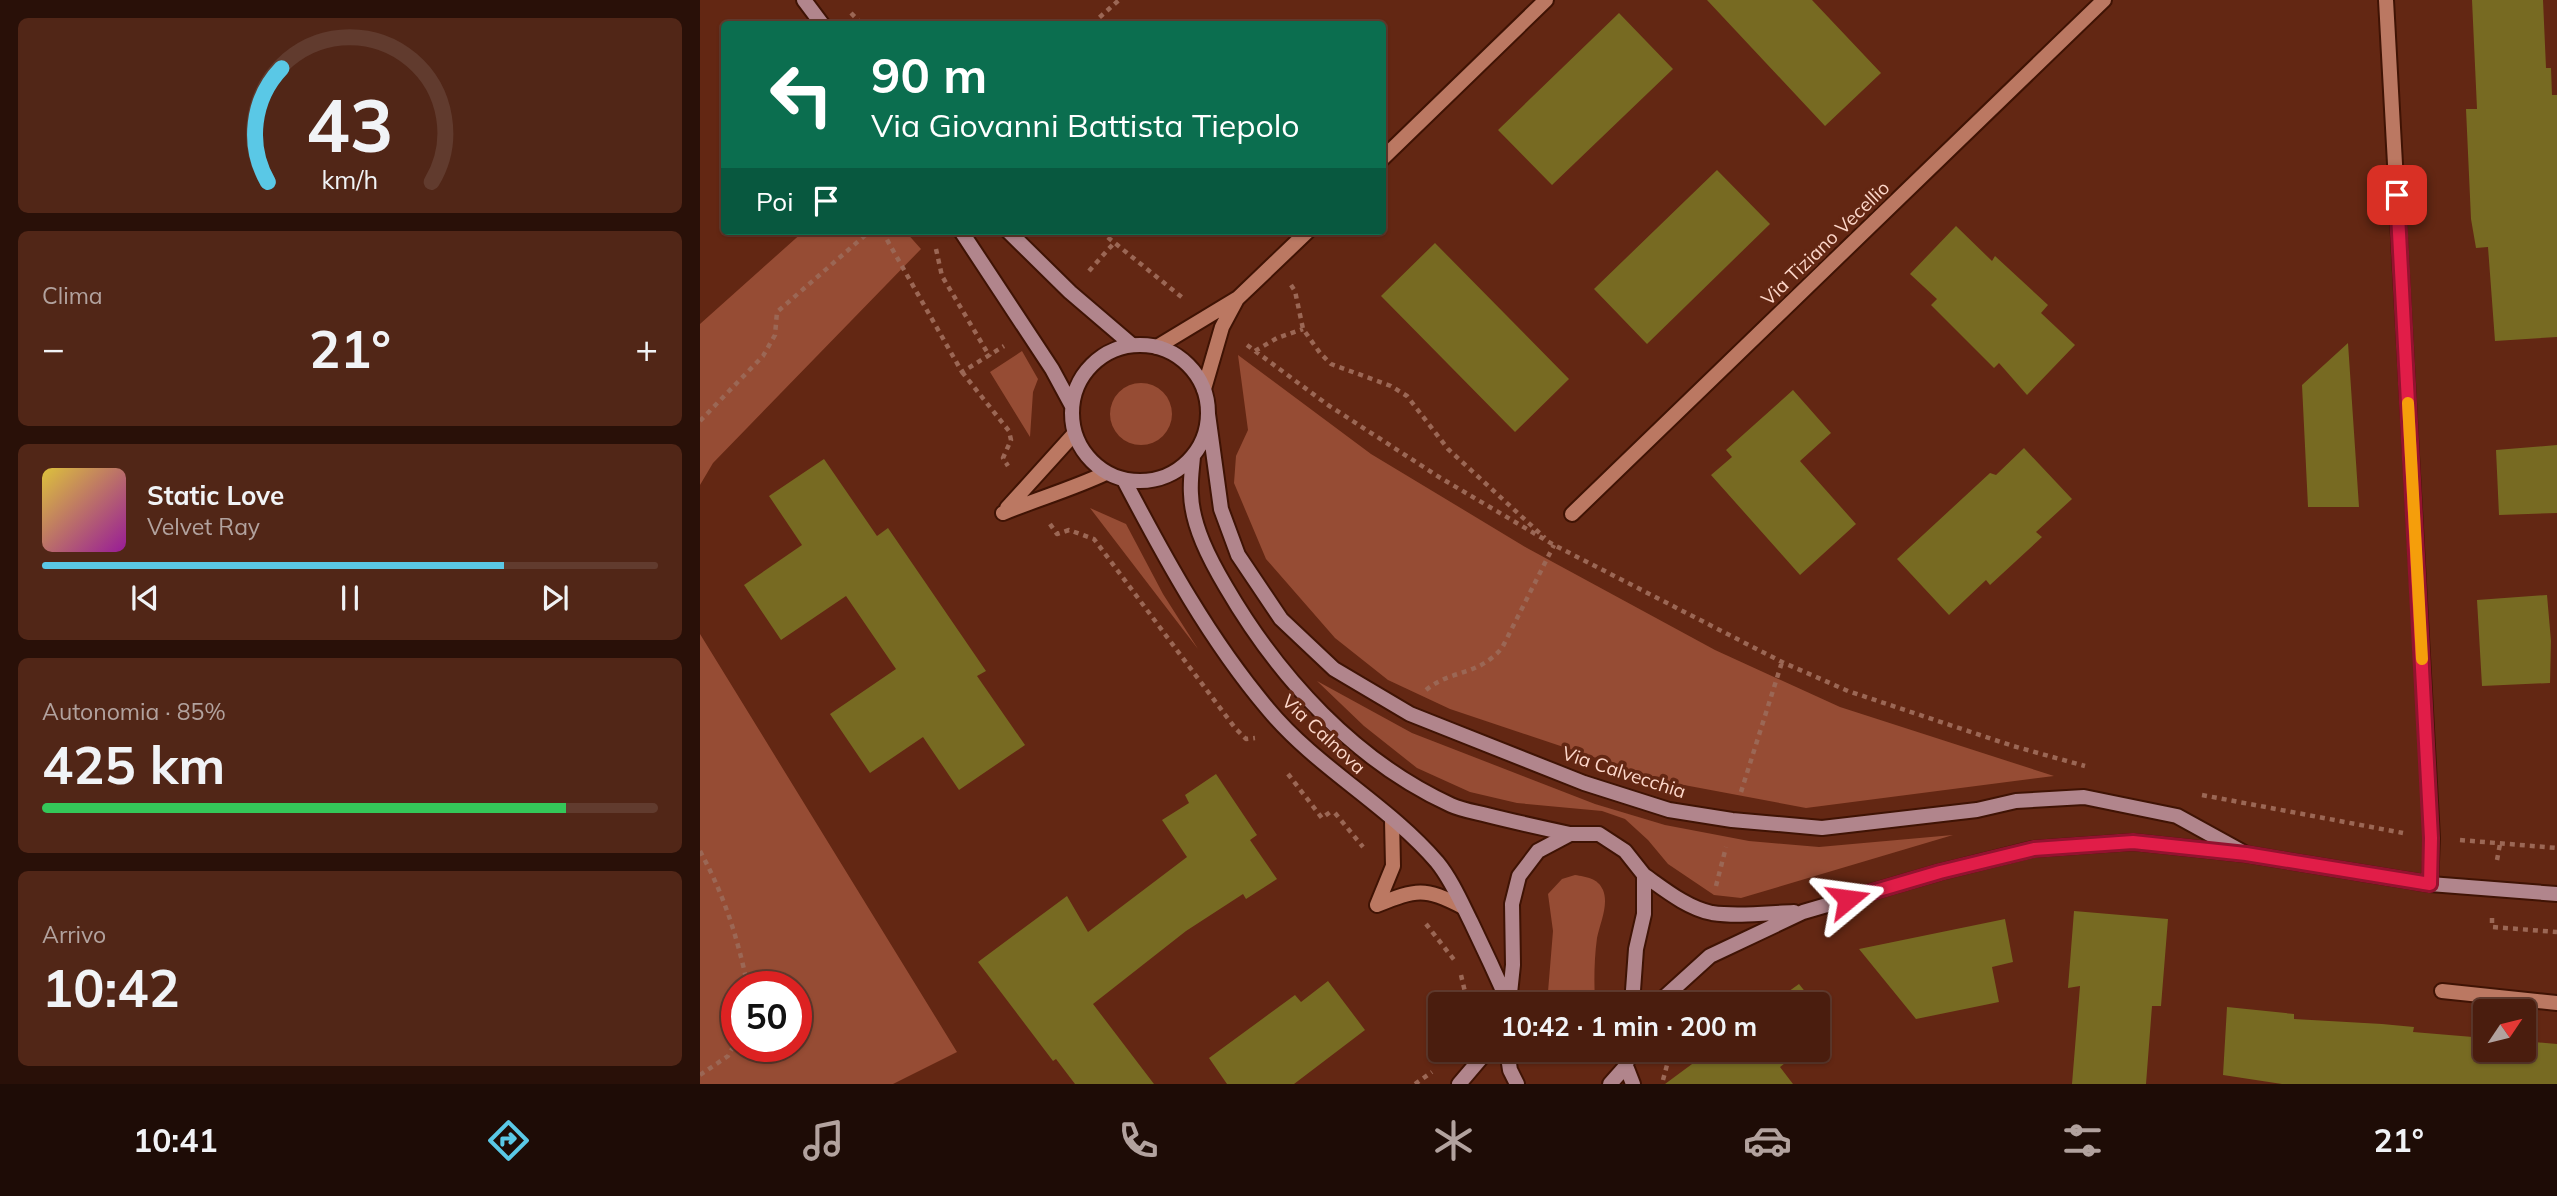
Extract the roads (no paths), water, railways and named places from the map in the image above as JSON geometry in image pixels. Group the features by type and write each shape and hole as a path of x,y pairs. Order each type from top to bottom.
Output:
{"street":[{"path":"804,0 820,21"},
{"path":"1386,155 1546,0"},
{"name":"Via Tiziano Vecellio","path":"1572,514 2104,0"},
{"path":"2386,0 2431,838 2430,884"},
{"path":"964,235 1052,369 1072,406"},
{"path":"1012,235 1070,292 1132,345"},
{"path":"1157,347 1238,298 1304,235"},
{"path":"1204,389 1222,327 1238,298"},
{"path":"1132,345 1157,347 1186,362 1204,389 1208,414 1205,435 1193,457 1169,475 1147,481 1124,480 1106,473 1087,457 1074,434 1071,420 1074,393 1086,370 1107,353 1132,345"},
{"name":"Via Calvecchia","path":"1208,414 1221,509 1238,555 1281,618 1334,669 1410,714 1584,783 1669,810 1732,820 1822,828 1977,810 2016,801 2084,797 2177,816 2246,854"},
{"path":"1074,434 1029,495 1077,486 1106,473"},
{"name":"Via Calnova","path":"1193,457 1191,495 1199,531 1212,564 1247,622 1305,695 1342,732 1379,764 1417,788 1455,807 1570,834 1599,834 1625,851 1644,875"},
{"name":"Via Calnova","path":"1124,480 1178,582 1225,653 1269,710 1320,761 1412,836 1439,864 1463,907 1503,992"},
{"path":"1392,820 1393,866 1377,905 1410,892 1427,892 1463,907"},
{"path":"1510,992 1513,965 1511,904 1519,876 1538,851 1570,834"},
{"name":"Via Calvecchia","path":"1670,992 1710,956 1803,912 1940,872 2034,849 2133,842 2246,854 2430,884 2557,894"},
{"path":"1633,992 1636,949 1644,914 1644,875"},
{"name":"Via Calvecchia","path":"1644,875 1679,899 1709,912 1803,912"},
{"path":"2442,991 2557,1003"},
{"path":"1459,1084 1478,1062"},
{"path":"1509,1062 1517,1084"},
{"path":"1610,1084 1627,1062"},
{"path":"1626,1066 1633,1084"}]}
